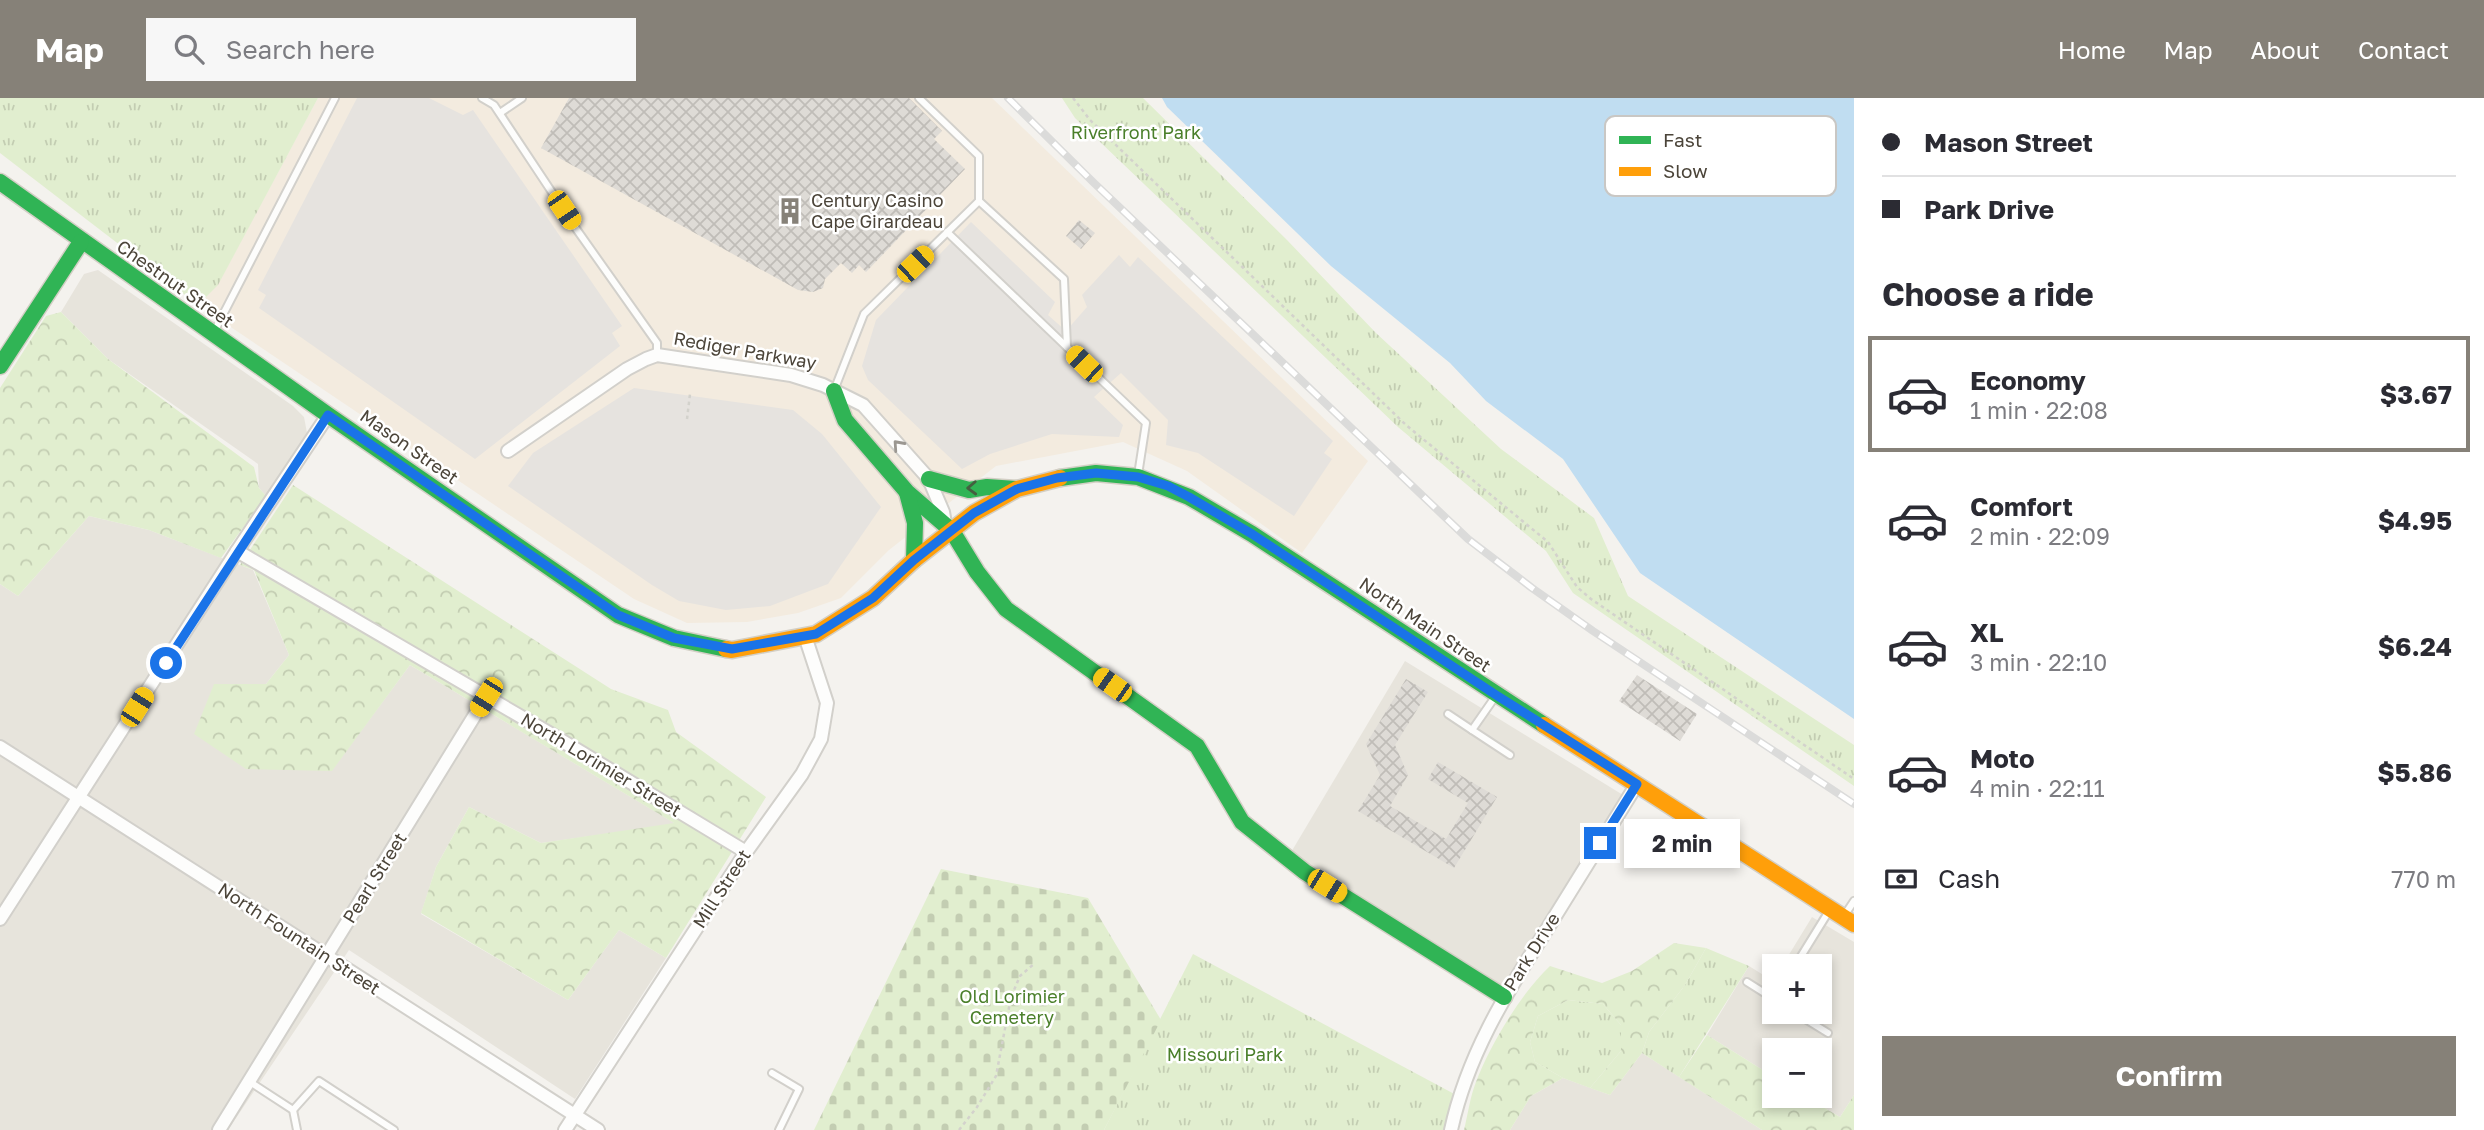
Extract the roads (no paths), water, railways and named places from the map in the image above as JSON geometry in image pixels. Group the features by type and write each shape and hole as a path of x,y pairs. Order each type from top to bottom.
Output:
{"main road":[{"name":"Chestnut Street","path":"1,185 328,415"},
{"path":"0,366 81,242"},
{"name":"Rediger Parkway","path":"834,391 845,419 907,492 948,527"},
{"name":"Mason Street","path":"328,415 618,615 674,638 732,649 816,634 873,598 948,527"},
{"name":"North Main Street","path":"948,527 1017,489 1057,478 1096,473 1138,477 1168,486 1214,511 1334,587 1496,695 1842,917"},
{"path":"929,479 969,490 987,487 1017,489"},
{"path":"907,492 915,523 914,560"},
{"path":"948,527 977,572 1006,609 1197,746 1242,822 1305,872 1504,996"}],"street":[{"name":"Rediger Parkway","path":"509,451 627,369 657,355 791,375 807,379 863,405 929,479 948,527"},
{"path":"0,919 328,415"},
{"name":"North Lorimier Street","path":"237,551 746,852"},
{"name":"Mill Street","path":"565,1130 746,852 802,774 821,739 827,703 805,636"},
{"name":"Pearl Street","path":"219,1130 486,697"},
{"name":"North Fountain Street","path":"0,747 598,1130"},
{"name":"Park Drive","path":"1451,1130 1458,1096 1479,1044 1504,996 1637,784"}],"lane":[{"path":"213,334 335,98"},
{"path":"482,98 494,104 577,230 657,343 657,355"},
{"path":"500,113 522,98"},
{"path":"834,391 864,314 979,201 979,156 919,98"},
{"path":"979,201 1064,279 1067,347"},
{"path":"947,232 1146,423 1138,477"},
{"path":"1472,730 1496,695"},
{"path":"1448,714 1510,755"},
{"path":"1807,954 1854,901"},
{"path":"1747,982 1762,991"},
{"path":"1813,1024 1828,1033"},
{"path":"772,1073 799,1089 779,1130"},
{"path":"293,1110 319,1081 394,1130"},
{"path":"250,1082 293,1110 297,1130"}],"water":[{"path":"1162,98 1854,98 1854,719 1640,573 1563,459 1486,401 1450,363 1331,266 1167,107"}],"railway":[{"path":"1008,98 1468,539 1593,631 1854,804"}],"place":[{"name":"Century Casino Cape Girardeau","path":"790,211"}],"park label":[{"name":"Riverfront Park","path":"1136,133"},
{"name":"Old Lorimier Cemetery","path":"1012,1007"},
{"name":"Missouri Park","path":"1225,1055"}]}
